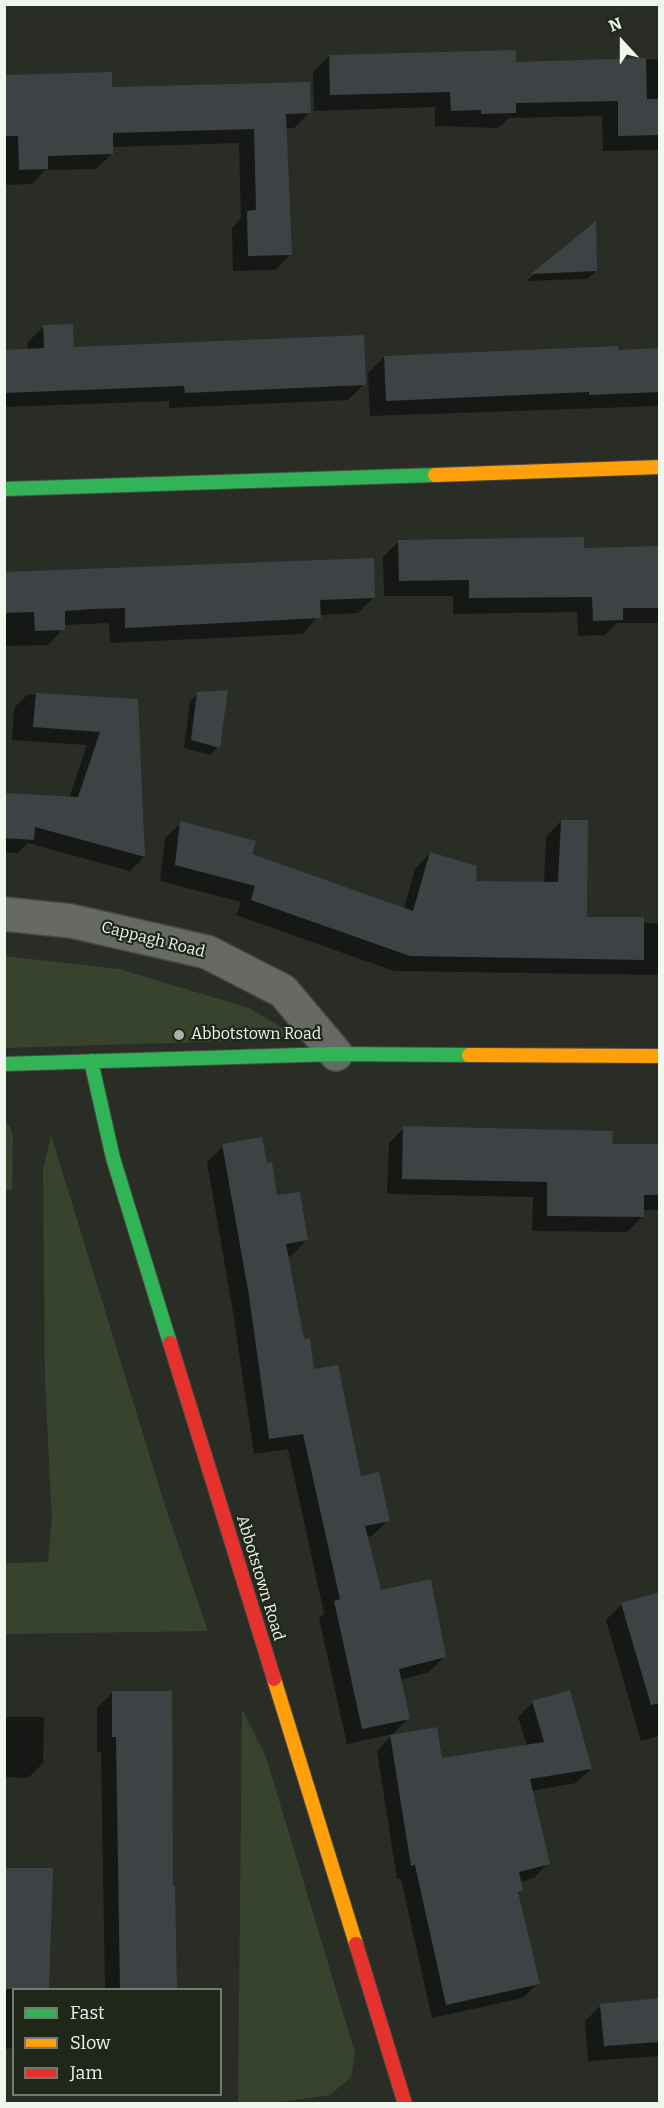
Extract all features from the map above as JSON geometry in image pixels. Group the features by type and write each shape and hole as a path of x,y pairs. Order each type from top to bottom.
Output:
{"street":[{"path":"4,489 660,467"},
{"name":"Cappagh Road","path":"4,914 71,921 207,952 283,991 336,1054"},
{"path":"4,1064 336,1054 660,1056"},
{"name":"Abbotstown Road","path":"91,1061 113,1158 405,2103"}],"green space":[{"path":"4,956 119,969 249,1008 301,1039 5,1048"},
{"path":"4,1121 10,1127 13,1138 12,1190 5,1190"},
{"path":"51,1135 167,1512 208,1631 5,1634 5,1563 48,1562 52,1520 45,1380 43,1170"},
{"path":"242,1709 266,1757 355,2053 351,2077 330,2095 273,2103 238,2103"}],"building":[{"path":"516,50 516,62 646,58 647,99 660,99 660,135 618,136 618,101 516,103 516,113 481,114 481,110 451,111 450,92 330,95 329,55"},
{"path":"112,72 112,87 310,82 311,113 286,114 292,255 248,256 247,211 256,210 254,129 113,133 113,154 48,156 48,169 19,170 18,136 4,136 4,75"},
{"path":"596,221 597,271 531,274"},
{"path":"73,324 74,347 364,335 366,385 185,393 184,386 4,393 4,350 44,348 43,325"},
{"path":"618,346 618,350 660,348 660,392 589,395 589,392 386,401 384,356"},
{"path":"584,537 584,548 660,546 660,608 623,608 623,620 593,621 592,597 469,598 469,580 399,581 398,540"},
{"path":"374,558 375,598 320,600 321,618 125,628 125,608 94,609 65,611 65,630 35,631 34,612 4,613 4,572"},
{"path":"228,690 220,748 191,740 197,692"},
{"path":"36,693 138,699 145,857 35,827 34,840 4,838 4,793 78,797 100,732 33,727"},
{"path":"561,820 588,820 587,917 644,917 644,960 410,956 251,900 255,886 175,865 180,821 256,841 252,854 413,911 430,852 477,866 476,881 558,882"},
{"path":"403,1126 613,1131 612,1144 660,1144 660,1195 644,1195 644,1217 547,1216 547,1182 402,1179"},
{"path":"262,1137 267,1163 272,1162 277,1195 300,1192 308,1240 286,1244 304,1339 310,1338 314,1369 338,1365 361,1476 379,1472 390,1521 365,1526 381,1590 431,1579 446,1657 399,1669 410,1719 362,1729 334,1601 340,1599 303,1434 269,1439 249,1296 222,1144"},
{"path":"660,1592 660,1703 651,1705 621,1603"},
{"path":"570,1690 592,1769 530,1779 550,1864 519,1872 523,1891 518,1892 540,1984 446,2005 415,1865 411,1866 390,1735 437,1727 442,1758 544,1742 532,1701"},
{"path":"112,1691 172,1691 173,1886 175,1886 177,1988 120,1988 116,1737 112,1737"},
{"path":"4,1868 53,1868 49,1988 4,1989"},
{"path":"660,1998 660,2042 604,2046 600,2004"}],"traffic: fast":[{"path":"4,489 435,475"},
{"path":"4,1064 336,1054 469,1055"},
{"path":"91,1061 113,1158 170,1343"}],"traffic: slow":[{"path":"435,475 660,467"},
{"path":"469,1055 660,1056"},
{"path":"274,1679 356,1944"}],"traffic: jam":[{"path":"170,1343 274,1679"},
{"path":"356,1944 405,2104"}],"place":[{"name":"Abbotstown Road","path":"179,1035"}]}
